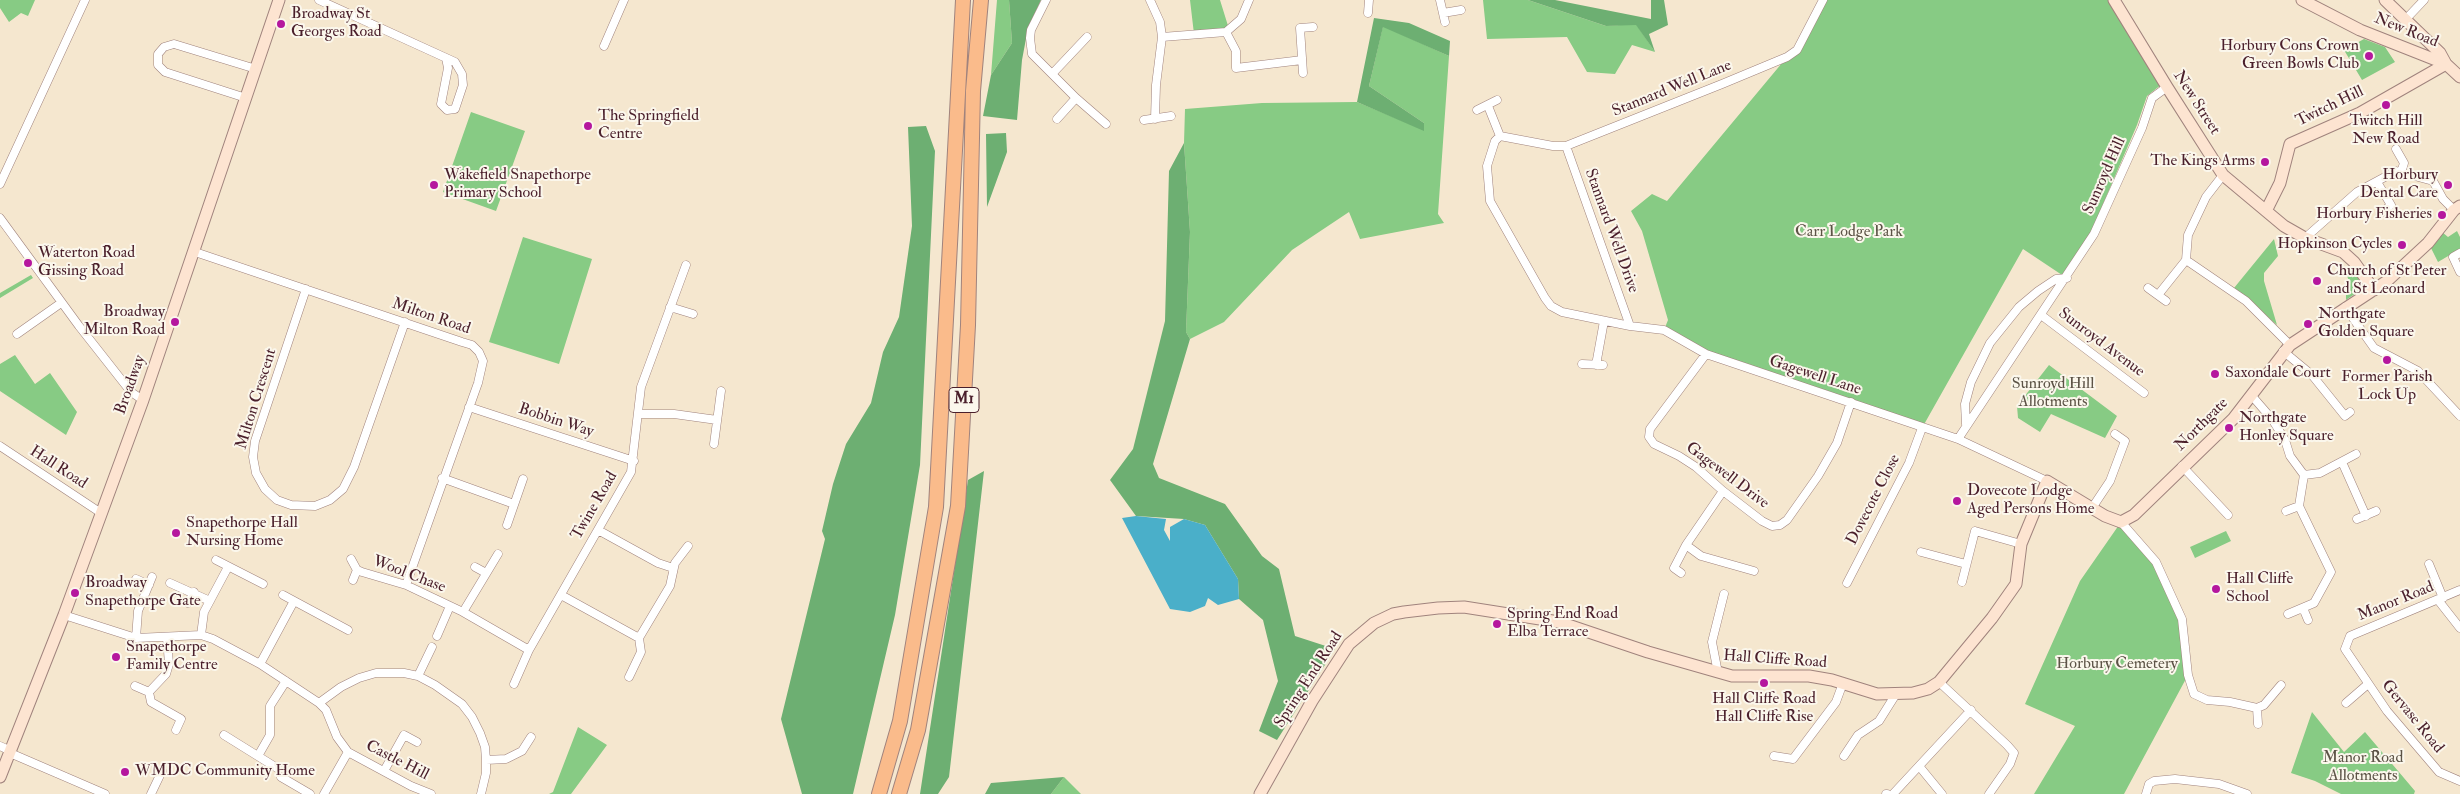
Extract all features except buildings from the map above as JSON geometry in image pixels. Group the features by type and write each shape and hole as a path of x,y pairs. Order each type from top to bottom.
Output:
{"highway":[{"name":"M1","path":"879,794 900,721 936,507 963,0"},
{"name":"M1","path":"899,794 918,730 958,506 968,325 973,91 981,0"}],"street":[{"path":"0,184 85,0"},
{"name":"Broadway","path":"0,777 64,615 143,400 280,0"},
{"path":"319,0 455,62 462,74 463,86 456,109 447,110 441,104 448,68 446,58"},
{"path":"1046,0 1030,38 1032,54 1076,98 1106,124"},
{"path":"1150,0 1160,22 1162,37 1156,85 1155,119"},
{"path":"1162,37 1226,32 1241,19 1249,0"},
{"path":"1368,13 1369,0"},
{"path":"1440,0 1445,22"},
{"name":"Stannard Well Lane","path":"1500,136 1553,146 1566,146 1787,57 1797,50 1823,0"},
{"name":"New Street","path":"2114,0 2167,88 2223,175 2284,226 2305,238 2343,252 2354,262 2374,290"},
{"name":"New Road","path":"2302,0 2360,30 2446,64"},
{"path":"2385,0 2440,53 2446,64 2460,77"},
{"path":"2406,19 2424,0"},
{"path":"604,46 623,1"},
{"path":"1443,13 1461,10"},
{"path":"1302,73 1300,28 1313,27"},
{"path":"1226,32 1236,51 1236,68 1302,60"},
{"path":"1053,73 1087,37"},
{"path":"246,98 165,72 158,66 158,54 164,47 174,44 256,69"},
{"name":"Twitch Hill","path":"2266,211 2280,183 2290,144 2360,113 2446,64"},
{"name":"Sunroyd Hill","path":"1958,440 1966,424 2067,278 2094,234 2142,128 2152,98 2167,88"},
{"path":"1057,119 1076,98"},
{"path":"1477,110 1488,106 1496,100"},
{"path":"1488,106 1500,136 1495,142 1487,166 1490,201 1551,306 1562,312 1630,326"},
{"path":"1144,120 1171,116"},
{"name":"Stannard Well Drive","path":"1566,146 1630,326"},
{"path":"2396,149 2404,163 2401,173"},
{"path":"2305,238 2357,192 2396,172 2433,181 2443,199 2457,208"},
{"path":"2158,295 2186,260 2188,235 2206,197 2223,175"},
{"path":"2378,182 2391,205 2380,214"},
{"name":"Northgate","path":"2121,522 2134,515 2182,466 2233,419 2287,348 2345,307 2387,281 2416,255 2457,208"},
{"path":"0,218 61,302 131,392 143,400"},
{"name":"Milton Road","path":"195,252 472,345 479,352 483,361 482,368 406,585"},
{"path":"2460,253 2453,256 2460,272"},
{"path":"2186,260 2246,301 2312,375 2345,416 2350,412"},
{"name":"Twine Road","path":"514,684 529,650 628,478 634,461 641,387 686,265"},
{"name":"Sunroyd Hill","path":"1966,424 1965,404 1971,382 1990,343 2003,325 2032,296 2056,280 2067,278"},
{"path":"2148,288 2166,302"},
{"name":"Milton Crescent","path":"306,289 257,434 253,457 256,474 265,490 277,500 291,505 315,506 330,500 343,489 354,467 405,322"},
{"path":"16,334 61,302"},
{"path":"670,307 693,314"},
{"path":"2345,307 2374,348 2418,371 2459,412"},
{"name":"Sunroyd Avenue","path":"2041,315 2144,393"},
{"path":"1582,364 1600,365 1604,321"},
{"name":"Gagewell Lane","path":"1630,326 1667,332 1706,354 1958,440 2046,481"},
{"name":"Gagewell Drive","path":"1706,354 1650,429 1649,437 1654,444 1696,467 1723,491 1762,521 1772,526 1780,525 1800,503 1837,442 1851,402"},
{"path":"714,444 721,391"},
{"path":"2252,396 2272,419 2285,440 2290,456 2304,475 2299,506 2331,572 2314,604 2288,614"},
{"name":"Bobbin Way","path":"469,407 634,461"},
{"path":"638,414 674,414 717,420"},
{"name":"Dovecote Close","path":"1847,583 1909,463 1922,428"},
{"path":"2092,508 2110,481 2125,441 2115,434"},
{"name":"Hall Road","path":"0,446 101,512"},
{"path":"2304,475 2320,473 2356,454"},
{"path":"2342,462 2366,516"},
{"path":"2182,466 2228,515"},
{"path":"442,478 514,504"},
{"path":"507,525 523,479"},
{"path":"2046,481 2092,508 2121,522 2156,562 2182,619 2188,675 2194,694 2207,700 2230,702 2257,708 2264,705 2280,685"},
{"name":"Hall Cliffe Road","path":"1559,622 1718,673 1749,677 1809,676 1843,683 1877,694 1920,691 1939,682 1992,618 2016,584 2020,544 2046,481"},
{"path":"1681,573 1674,568 1686,545 1723,491"},
{"path":"2286,511 2299,506"},
{"path":"2357,520 2376,511"},
{"path":"598,530 658,563 673,568"},
{"path":"1962,582 1975,531 2020,544"},
{"path":"1686,545 1701,556 1754,571"},
{"path":"629,677 641,652 639,638 670,586 673,568 688,546"},
{"path":"1921,552 1966,564"},
{"path":"463,612 498,554"},
{"name":"Wool Chase","path":"351,559 358,570 406,585 463,612 529,650"},
{"path":"216,560 260,581"},
{"path":"2429,564 2440,599 2460,628"},
{"path":"202,635 204,612 228,567"},
{"path":"475,567 486,573"},
{"name":"Wool Chase","path":"353,580 358,570"},
{"path":"136,638 138,611 152,576"},
{"path":"136,579 149,584"},
{"path":"170,584 194,592 210,601"},
{"name":"Manor Road","path":"2346,643 2350,636 2460,590"},
{"path":"188,604 194,592"},
{"path":"1718,673 1712,642 1724,594"},
{"path":"283,595 348,630"},
{"path":"561,595 639,638"},
{"path":"260,664 294,601"},
{"name":"Wool Chase","path":"437,636 450,606"},
{"name":"Spring End Road","path":"1260,794 1312,701 1345,650 1360,633 1374,623 1393,614 1456,607 1559,622"},
{"path":"2303,608 2308,620"},
{"path":"64,615 136,638 202,635 260,664 319,703 358,678 376,673 404,673 418,676 449,693 462,704 480,733 485,747 486,760 486,773 481,794"},
{"path":"149,692 166,674 170,664 167,638"},
{"name":"Gervase Road","path":"2346,643 2348,655 2387,711 2439,772 2460,781"},
{"path":"418,676 432,647"},
{"path":"258,756 270,735 270,706 286,681"},
{"path":"1939,682 1971,710 2014,753 2010,764 1988,794"},
{"path":"1774,756 1793,759 1836,702 1843,683"},
{"name":"Gervase Road","path":"2346,703 2368,684"},
{"path":"135,686 149,692"},
{"path":"149,692 151,702 181,719 176,730"},
{"path":"1844,756 1858,735 1879,721 1896,694"},
{"name":"Castle Hill","path":"319,703 348,752 411,786 431,794"},
{"path":"2257,708 2258,724"},
{"path":"1893,794 1971,710"},
{"path":"224,735 277,768"},
{"path":"384,771 404,735 417,742"},
{"path":"486,760 506,759 522,751 531,737"},
{"path":"0,746 105,794"},
{"path":"324,794 348,752"},
{"path":"1919,766 1942,794"},
{"path":"151,794 162,771"},
{"path":"281,777 310,794"},
{"path":"2146,794 2149,784 2154,781 2175,779 2219,784 2247,794"},
{"path":"407,794 411,786"}],"green space":[{"path":"0,0 35,0 28,16 21,13 9,22 0,8"},
{"path":"997,0 1009,0 1012,43 991,75"},
{"path":"1009,0 1041,0 1028,28 1022,60 1017,120 983,116 991,75 1012,43"},
{"path":"1190,0 1220,0 1229,29 1194,34"},
{"path":"1483,0 1528,0 1606,26 1636,24 1655,52 1632,45 1615,74 1587,72 1567,37 1487,39"},
{"path":"1528,0 1555,0 1651,19 1651,0 1664,0 1668,25 1649,34 1655,52 1636,25 1606,26"},
{"name":"Carr Lodge Park","path":"1823,0 2109,0 2162,84 2147,96 2137,125 2091,232 2062,275 2023,249 1922,428 1743,368 1664,330 1668,320 1642,231 1631,211 1652,194 1667,201 1787,57 1797,50"},
{"path":"1374,18 1409,23 1450,41 1449,56 1383,27 1369,86 1424,123 1424,131 1357,102"},
{"path":"1383,26 1449,56 1438,214 1444,223 1360,239 1349,212 1292,250 1224,322 1190,339 1186,332 1190,232 1184,143 1185,109 1262,103 1357,102 1424,130 1424,123 1369,86"},
{"name":"Horbury Cons Crown Green Bowls Club","path":"2364,39 2385,47 2395,62 2362,80 2344,50"},
{"path":"471,112 525,131 496,211 443,192"},
{"path":"926,126 935,151 920,465 895,615 853,794 802,794 781,719 825,539 822,531 833,484 846,444 871,403 883,352 899,317 912,226 908,127"},
{"path":"1006,133 1007,152 987,207 986,134"},
{"path":"1184,143 1190,232 1186,332 1190,339 1153,464 1159,478 1225,504 1262,556 1279,569 1295,636 1335,649 1277,740 1259,731 1278,681 1263,620 1239,599 1238,579 1205,525 1184,519 1136,516 1110,480 1133,449 1165,321 1169,171"},
{"path":"2457,231 2460,237 2460,249 2438,262 2431,248 2442,232 2448,237"},
{"path":"523,237 592,259 559,364 489,342"},
{"path":"2274,239 2278,256 2264,273 2264,281 2277,325 2234,288"},
{"path":"2352,269 2362,287 2346,300 2350,284 2346,273"},
{"path":"31,275 33,278 0,298 0,293"},
{"path":"15,355 35,384 50,373 77,412 66,435 0,391 0,364"},
{"name":"Sunroyd Hill Allotments","path":"2049,365 2117,416 2105,438 2051,414 2040,432 2018,418 2017,406"},
{"path":"984,471 949,777 938,794 920,794 968,480"},
{"name":"Horbury Cemetery","path":"2121,522 2152,555 2182,619 2188,675 2124,794 2034,794 2075,726 2025,704 2080,581"},
{"path":"2226,531 2231,541 2195,558 2190,547"},
{"name":"Manor Road Allotments","path":"2312,712 2344,752 2365,732 2415,791 2414,794 2341,794 2315,781 2291,773"},
{"path":"578,727 607,745 571,794 549,794 553,792"},
{"path":"1064,777 1081,794 1051,794"},
{"path":"1064,777 1051,794 985,794 991,783"}],"water":[{"path":"1136,516 1166,519 1164,530 1170,541 1170,527 1184,519 1205,525 1238,579 1239,599 1218,605 1208,598 1205,606 1190,612 1170,609 1122,518"}],"place":[{"name":"Broadway St Georges Road","path":"281,24"},
{"name":"Horbury Cons Crown Green Bowls Club","path":"2369,56"},
{"name":"Twitch Hill New Road","path":"2386,105"},
{"name":"The Springfield Centre","path":"588,126"},
{"name":"The Kings Arms","path":"2265,162"},
{"name":"Wakefield Snapethorpe Primary School","path":"434,185"},
{"name":"Horbury Dental Care","path":"2448,185"},
{"name":"Horbury Fisheries","path":"2442,215"},
{"name":"Hopkinson Cycles","path":"2402,245"},
{"name":"Waterton Road Gissing Road","path":"28,263"},
{"name":"Church of St Peter and St Leonard","path":"2317,281"},
{"name":"Broadway Milton Road","path":"175,322"},
{"name":"Northgate Golden Square","path":"2308,324"},
{"name":"Former Parish Lock Up","path":"2387,360"},
{"name":"Saxondale Court","path":"2215,374"},
{"name":"Northgate Honley Square","path":"2229,428"},
{"name":"Dovecote Lodge Aged Persons Home","path":"1957,501"},
{"name":"Snapethorpe Hall Nursing Home","path":"176,533"},
{"name":"Hall Cliffe School","path":"2216,589"},
{"name":"Broadway Snapethorpe Gate","path":"75,593"},
{"name":"Spring End Road Elba Terrace","path":"1497,624"},
{"name":"Snapethorpe Family Centre","path":"116,657"},
{"name":"Hall Cliffe Road Hall Cliffe Rise","path":"1764,683"},
{"name":"WMDC Community Home","path":"125,772"}]}
